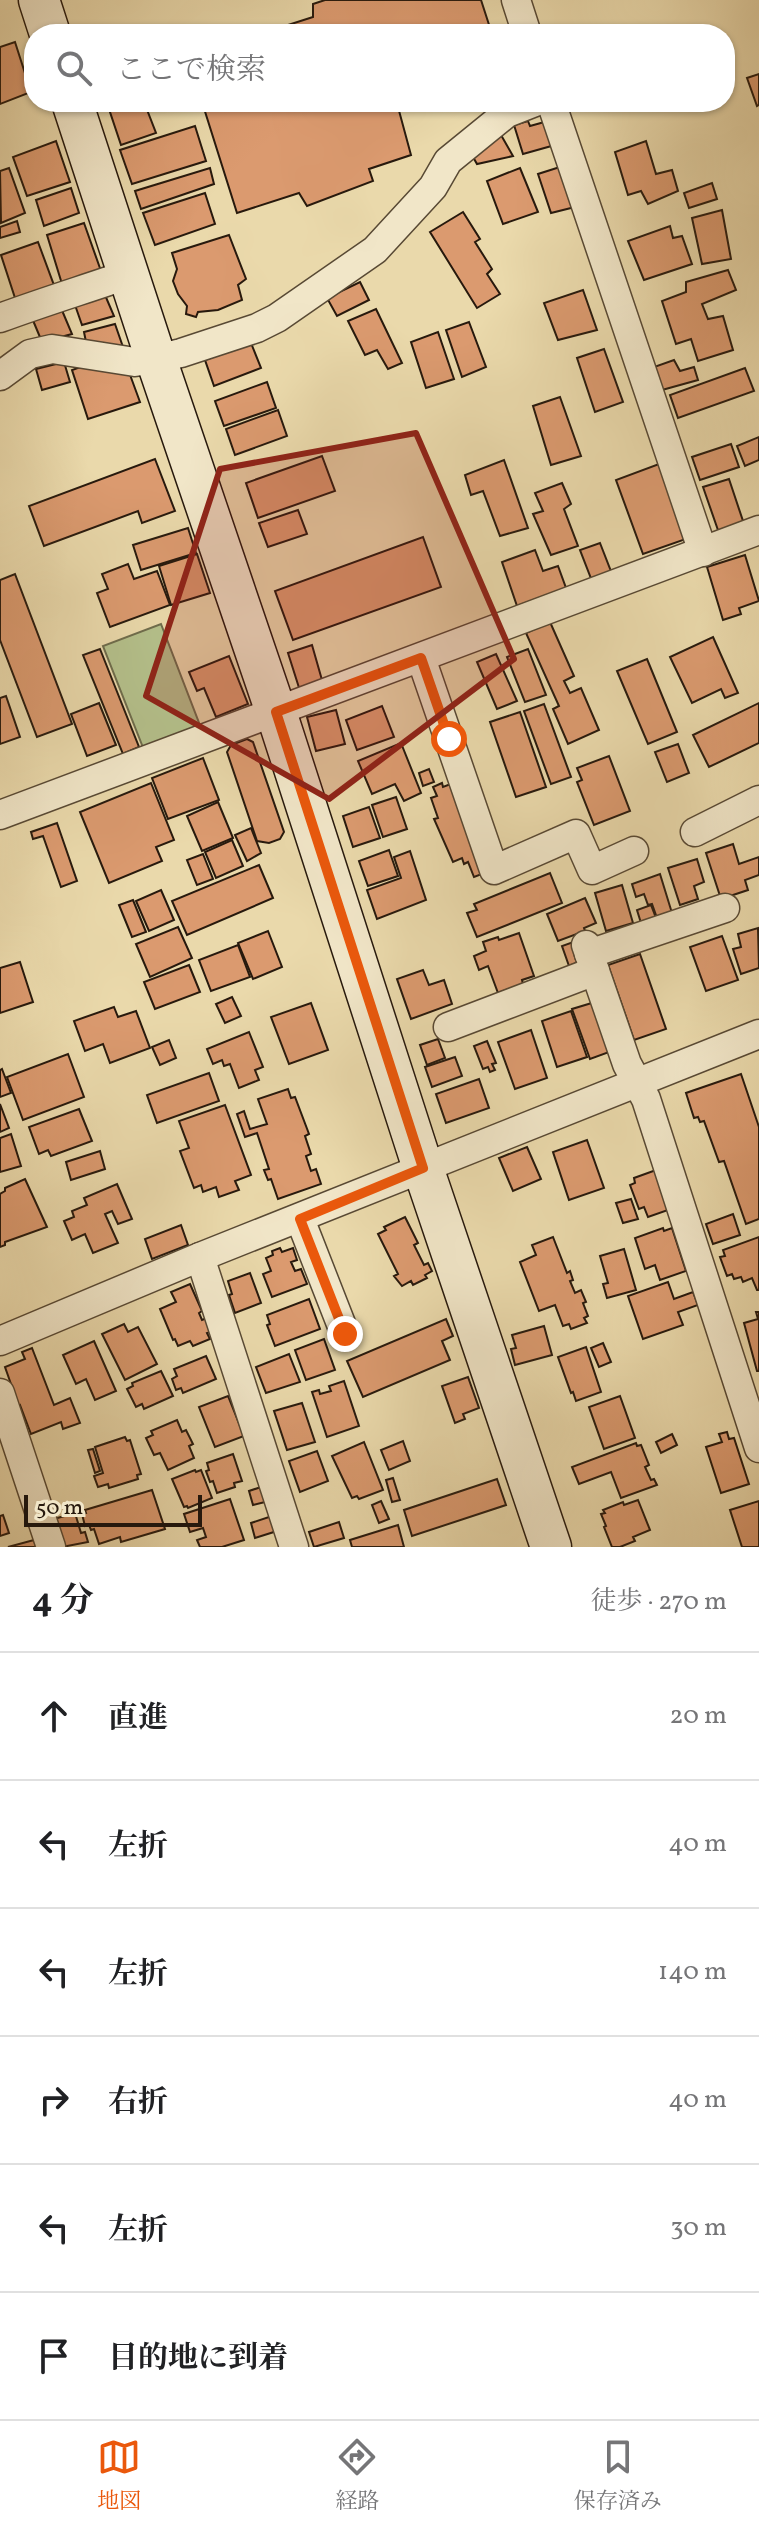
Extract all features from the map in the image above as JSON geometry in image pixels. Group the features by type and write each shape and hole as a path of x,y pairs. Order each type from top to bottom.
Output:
{"street":[{"path":"39,0 47,24"},
{"path":"516,0 524,24"},
{"path":"75,112 551,1547"},
{"path":"0,376 30,354 52,349 135,362 156,359 257,328 375,250 433,187 448,161 510,112"},
{"path":"554,112 703,552"},
{"path":"0,318 129,274"},
{"path":"0,815 759,530"},
{"path":"421,658 494,870 576,834 592,870 634,851"},
{"path":"695,832 759,800"},
{"path":"448,1027 590,957 725,908"},
{"path":"590,957 627,1064 646,1099 759,1448"},
{"path":"0,1341 200,1257 759,1034"},
{"path":"300,1219 345,1334"},
{"path":"200,1257 294,1547"},
{"path":"0,1393 51,1547"}],"highlighted area":[{"path":"416,433 514,659 329,799 146,696 220,469"}],"green space":[{"path":"161,624 201,728 144,750 103,646"}],"building":[{"path":"325,0 481,0 489,24 291,24 313,17 313,4"},
{"path":"15,42 24,70 24,95 0,104 0,47"},
{"path":"759,74 759,105 757,106 747,78"},
{"path":"110,112 148,112 156,133 121,145"},
{"path":"205,112 399,112 411,155 369,169 373,181 307,206 299,193 237,213"},
{"path":"528,121 530,126 548,121 555,145 523,154 514,125"},
{"path":"195,126 206,161 132,184 120,150"},
{"path":"501,135 513,156 477,164 473,157"},
{"path":"56,141 70,182 27,196 13,157"},
{"path":"646,141 656,174 672,170 678,191 648,204 641,191 628,195 615,152"},
{"path":"563,166 575,207 551,213 538,174"},
{"path":"9,168 25,213 1,223 0,171"},
{"path":"210,168 214,184 141,209 135,191"},
{"path":"520,168 538,212 503,224 487,181"},
{"path":"712,183 717,199 689,208 684,193"},
{"path":"71,188 79,213 44,226 36,200"},
{"path":"205,193 215,224 155,245 143,213"},
{"path":"722,210 731,259 702,264 692,218"},
{"path":"463,212 480,239 475,242 492,269 487,274 500,294 477,308 430,232"},
{"path":"17,221 20,232 0,238 0,227"},
{"path":"84,223 101,271 62,284 47,235"},
{"path":"670,226 673,238 682,236 692,264 644,280 628,241"},
{"path":"229,235 246,279 238,285 242,300 218,310 198,312 196,317 186,314 187,306 173,281 177,269 172,253"},
{"path":"38,242 55,288 16,301 1,255"},
{"path":"728,270 736,290 702,304 708,319 723,316 733,350 698,361 691,339 676,344 662,301 686,292 686,282"},
{"path":"360,282 369,300 337,316 327,298"},
{"path":"583,290 597,330 558,340 544,303"},
{"path":"105,295 114,316 82,325 75,305"},
{"path":"61,308 72,334 42,342 32,318"},
{"path":"376,309 402,363 388,369 377,350 365,355 348,321"},
{"path":"469,322 486,367 462,377 446,330"},
{"path":"115,324 123,347 86,342 84,332"},
{"path":"438,332 454,379 426,388 411,342"},
{"path":"251,343 261,368 214,386 205,360"},
{"path":"604,349 623,402 595,412 577,358"},
{"path":"674,360 680,371 694,367 698,380 662,390 654,367"},
{"path":"64,362 70,382 42,390 36,369"},
{"path":"89,364 129,372 140,402 88,419 72,370"},
{"path":"745,368 754,391 678,418 670,395"},
{"path":"267,382 276,408 224,426 215,401"},
{"path":"560,397 581,456 551,465 533,406"},
{"path":"278,410 287,436 235,455 226,429"},
{"path":"759,437 759,460 745,466 737,446"},
{"path":"731,444 739,467 700,480 692,457"},
{"path":"322,456 335,491 258,518 246,483"},
{"path":"155,459 175,511 142,523 138,511 44,546 29,506"},
{"path":"504,460 528,528 500,536 483,491 471,495 465,475"},
{"path":"659,464 686,539 643,554 616,480"},
{"path":"729,479 744,524 719,533 703,487"},
{"path":"562,483 571,504 564,509 578,546 551,555 533,514 543,511 535,493"},
{"path":"298,510 307,534 268,547 259,523"},
{"path":"188,528 196,553 141,570 133,545"},
{"path":"423,537 441,587 293,640 275,591"},
{"path":"600,543 612,574 592,581 580,550"},
{"path":"535,550 543,571 558,566 566,588 517,606 502,562"},
{"path":"197,554 210,593 171,605 159,566"},
{"path":"745,555 759,601 739,608 741,614 723,620 707,567"},
{"path":"128,564 134,579 157,571 170,605 110,627 97,593 108,589 102,574"},
{"path":"15,574 72,724 37,737 0,640 0,580"},
{"path":"550,622 574,676 564,681 570,693 581,688 599,730 568,744 553,709 559,706 526,633"},
{"path":"713,637 738,693 725,698 721,689 692,703 670,657"},
{"path":"312,645 324,687 301,694 288,653"},
{"path":"100,649 139,747 123,754 83,655"},
{"path":"528,649 546,695 525,702 507,657"},
{"path":"496,654 517,701 497,709 477,662"},
{"path":"229,656 248,704 216,717 204,688 197,691 189,672"},
{"path":"647,659 677,732 648,744 617,671"},
{"path":"6,696 20,737 0,744 0,698"},
{"path":"99,703 116,745 87,756 71,714"},
{"path":"759,703 759,743 709,767 693,735"},
{"path":"544,704 571,777 551,784 524,711"},
{"path":"382,706 394,737 357,750 346,720"},
{"path":"336,710 345,744 316,751 307,717"},
{"path":"520,712 546,787 516,797 490,722"},
{"path":"247,739 253,742 284,832 280,839 269,843 257,841 227,752 231,745"},
{"path":"401,743 421,793 404,801 395,784 372,794 358,761"},
{"path":"678,744 689,773 667,782 655,752"},
{"path":"609,756 630,811 594,825 577,782 582,780 577,768"},
{"path":"203,758 219,800 168,819 152,778"},
{"path":"429,769 434,782 423,786 419,773"},
{"path":"456,782 490,871 474,877 468,862 464,864 462,858 453,862 434,819 438,818 431,798 437,796 433,787"},
{"path":"151,783 174,840 156,847 162,861 109,883 80,812"},
{"path":"396,797 407,829 383,837 372,805"},
{"path":"218,802 233,838 202,851 187,816"},
{"path":"369,807 380,838 353,847 343,816"},
{"path":"57,823 77,881 61,887 43,836 33,839 31,832"},
{"path":"251,828 261,853 247,861 235,835"},
{"path":"232,840 243,866 216,878 205,852"},
{"path":"733,844 739,864 759,857 759,875 745,880 748,890 721,899 706,853"},
{"path":"389,850 398,876 368,886 359,861"},
{"path":"410,851 426,900 377,919 367,890 401,878 394,857"},
{"path":"203,854 213,879 197,885 187,860"},
{"path":"697,859 704,882 694,886 698,899 680,905 668,868"},
{"path":"259,865 273,898 187,935 172,901"},
{"path":"550,873 562,903 477,937 467,913 477,910 474,904"},
{"path":"660,874 672,913 657,918 644,894 636,897 632,884"},
{"path":"622,885 633,923 606,931 595,893"},
{"path":"161,890 174,920 149,931 136,901"},
{"path":"585,898 596,923 584,928 585,931 558,941 547,914"},
{"path":"133,900 146,932 132,937 119,905"},
{"path":"651,905 656,918 641,923 637,910"},
{"path":"178,927 192,958 150,977 136,944"},
{"path":"758,928 759,968 741,974 733,949 741,947 738,934"},
{"path":"268,931 282,967 253,979 238,943"},
{"path":"519,933 534,976 522,980 523,984 498,993 488,966 479,970 474,956 486,951 483,942"},
{"path":"722,936 738,980 706,991 690,947"},
{"path":"579,940 586,959 569,966 562,946"},
{"path":"238,945 250,977 211,991 199,960"},
{"path":"640,954 666,1029 634,1040 608,965"},
{"path":"20,962 33,1002 0,1013 0,968"},
{"path":"189,965 200,992 155,1009 144,982"},
{"path":"423,970 429,985 444,980 452,1004 411,1019 397,979"},
{"path":"232,997 241,1016 225,1023 216,1004"},
{"path":"595,1002 612,1051 590,1059 572,1009"},
{"path":"311,1003 328,1050 289,1064 271,1017"},
{"path":"114,1007 118,1017 136,1011 150,1048 110,1063 103,1044 85,1051 74,1021"},
{"path":"571,1011 587,1057 557,1067 542,1021"},
{"path":"531,1030 547,1078 515,1089 498,1042"},
{"path":"249,1032 263,1067 255,1070 259,1080 239,1088 230,1064 224,1066 222,1060 213,1064 207,1049"},
{"path":"438,1039 445,1058 427,1065 420,1045"},
{"path":"169,1040 176,1058 160,1065 152,1047"},
{"path":"487,1041 496,1063 492,1064 495,1070 490,1072 488,1067 483,1069 474,1046"},
{"path":"68,1054 84,1097 23,1120 7,1077"},
{"path":"455,1057 462,1076 432,1087 425,1067"},
{"path":"0,1070 11,1093 0,1097"},
{"path":"209,1073 219,1101 157,1123 147,1095"},
{"path":"741,1074 759,1127 759,1219 746,1224 724,1161 719,1162 704,1121 694,1118 686,1093"},
{"path":"479,1079 489,1108 446,1123 436,1094"},
{"path":"288,1089 291,1098 295,1097 309,1134 305,1136 311,1154 306,1156 311,1171 316,1169 321,1184 278,1199 264,1170 269,1169 257,1133 245,1137 237,1114 244,1111 250,1129 267,1124 258,1099"},
{"path":"0,1104 9,1128 0,1132"},
{"path":"225,1105 251,1175 235,1181 239,1190 219,1197 216,1187 203,1192 201,1185 194,1188 180,1151 189,1148 179,1121"},
{"path":"79,1109 92,1141 51,1156 48,1150 39,1154 29,1127"},
{"path":"11,1134 21,1166 0,1172 0,1138"},
{"path":"587,1140 604,1188 569,1200 553,1152"},
{"path":"527,1147 541,1179 513,1191 499,1158"},
{"path":"100,1151 105,1169 71,1180 66,1162"},
{"path":"656,1170 671,1209 648,1217 644,1207 639,1209 630,1185 635,1183 634,1178"},
{"path":"25,1179 47,1227 5,1242 0,1247 0,1194 5,1188"},
{"path":"117,1184 132,1219 118,1224 112,1211 105,1214 118,1243 93,1253 85,1234 72,1240 64,1221 74,1217 72,1211 87,1205 84,1198"},
{"path":"631,1199 638,1219 623,1223 616,1203"},
{"path":"733,1214 740,1235 713,1244 706,1224"},
{"path":"405,1217 418,1243 414,1245 424,1265 428,1263 432,1271 425,1275 427,1278 413,1285 411,1281 402,1286 394,1276 398,1274 378,1234 386,1230 384,1227"},
{"path":"181,1225 188,1245 152,1259 145,1239"},
{"path":"663,1228 664,1231 672,1228 686,1271 660,1280 655,1265 645,1269 635,1238"},
{"path":"553,1237 567,1273 570,1271 575,1293 581,1290 586,1302 583,1303 587,1323 571,1329 569,1324 563,1326 555,1305 539,1311 520,1262 536,1255 532,1245"},
{"path":"759,1237 757,1290 752,1278 743,1282 741,1277 734,1279 732,1274 727,1276 720,1257 725,1256 723,1250"},
{"path":"280,1248 282,1252 293,1248 297,1260 291,1262 295,1271 301,1269 307,1284 272,1297 263,1274 271,1271 266,1258"},
{"path":"624,1249 636,1290 607,1298 603,1284 608,1283 600,1256"},
{"path":"250,1273 261,1303 235,1313 228,1281"},
{"path":"668,1282 674,1299 693,1292 698,1305 678,1312 683,1325 643,1339 628,1296"},
{"path":"190,1284 202,1311 199,1313 202,1320 207,1318 213,1331 207,1333 210,1339 193,1346 190,1341 178,1346 160,1309 176,1302 171,1292"},
{"path":"309,1299 320,1329 275,1346 267,1325 270,1324 267,1315"},
{"path":"756,1312 759,1312 759,1371 744,1323 758,1319"},
{"path":"446,1319 453,1336 442,1341 450,1360 363,1397 347,1361"},
{"path":"124,1324 128,1332 138,1327 157,1364 125,1380 102,1334"},
{"path":"544,1326 552,1355 515,1365 511,1349 516,1348 512,1335"},
{"path":"324,1339 335,1370 306,1380 295,1350"},
{"path":"94,1341 116,1391 95,1400 86,1379 76,1384 63,1355"},
{"path":"603,1343 611,1362 599,1367 591,1348"},
{"path":"586,1347 601,1392 576,1401 558,1357"},
{"path":"32,1348 54,1405 70,1398 80,1423 63,1429 61,1422 31,1434 8,1385 11,1384 5,1367 25,1359 22,1352"},
{"path":"289,1354 300,1382 266,1393 256,1367"},
{"path":"206,1356 216,1379 183,1393 181,1388 176,1390 172,1379 177,1376 174,1369"},
{"path":"161,1371 173,1396 144,1409 142,1404 136,1407 127,1389 133,1386 132,1383"},
{"path":"468,1377 479,1408 463,1414 465,1419 455,1423 442,1386"},
{"path":"344,1381 359,1426 327,1437 312,1392 319,1390 320,1394 331,1391 329,1386"},
{"path":"228,1396 244,1436 215,1447 199,1407"},
{"path":"620,1396 635,1438 604,1449 589,1407"},
{"path":"302,1403 315,1442 287,1450 274,1411"},
{"path":"177,1420 182,1432 186,1430 193,1444 189,1446 194,1458 168,1470 160,1453 154,1455 146,1438 153,1435 151,1431"},
{"path":"727,1432 729,1439 734,1438 749,1484 721,1493 706,1447 722,1442 719,1434"},
{"path":"672,1434 677,1445 661,1453 656,1442"},
{"path":"125,1437 127,1441 130,1440 141,1474 137,1475 138,1479 109,1488 108,1484 98,1487 94,1476 103,1473 95,1447"},
{"path":"403,1441 410,1461 389,1470 381,1450"},
{"path":"364,1442 383,1490 359,1499 357,1496 352,1498 332,1456"},
{"path":"636,1443 637,1446 641,1445 649,1465 645,1467 657,1485 621,1498 611,1472 579,1484 572,1467"},
{"path":"93,1449 100,1471 95,1473 88,1450"},
{"path":"317,1451 328,1481 300,1492 289,1461"},
{"path":"233,1454 242,1481 217,1493 206,1471 209,1470 207,1463"},
{"path":"201,1470 212,1498 188,1508 184,1507 172,1479"},
{"path":"393,1478 400,1500 392,1502 386,1480"},
{"path":"497,1479 506,1505 412,1536 404,1510"},
{"path":"264,1486 269,1501 253,1505 249,1491"},
{"path":"152,1490 165,1529 121,1542 120,1537 99,1544 94,1529 85,1526 82,1514 86,1513 85,1510"},
{"path":"230,1499 244,1540 222,1547 200,1547 197,1540 206,1537 203,1528 190,1532 184,1514"},
{"path":"638,1500 650,1530 633,1537 635,1541 612,1547 604,1527 603,1510"},
{"path":"381,1501 389,1519 379,1523 372,1505"},
{"path":"759,1501 759,1547 742,1547 730,1510"},
{"path":"75,1513 81,1533 85,1532 88,1542 62,1547 54,1519"},
{"path":"3,1515 9,1533 0,1536 0,1516"},
{"path":"272,1516 277,1531 255,1538 251,1523"},
{"path":"339,1522 344,1538 314,1547 309,1532"},
{"path":"398,1525 404,1547 352,1547 350,1540"},
{"path":"34,1540 36,1547 8,1547"}],"route":[{"path":"345,1334 300,1219 423,1168 276,712 421,658 449,739"}]}
